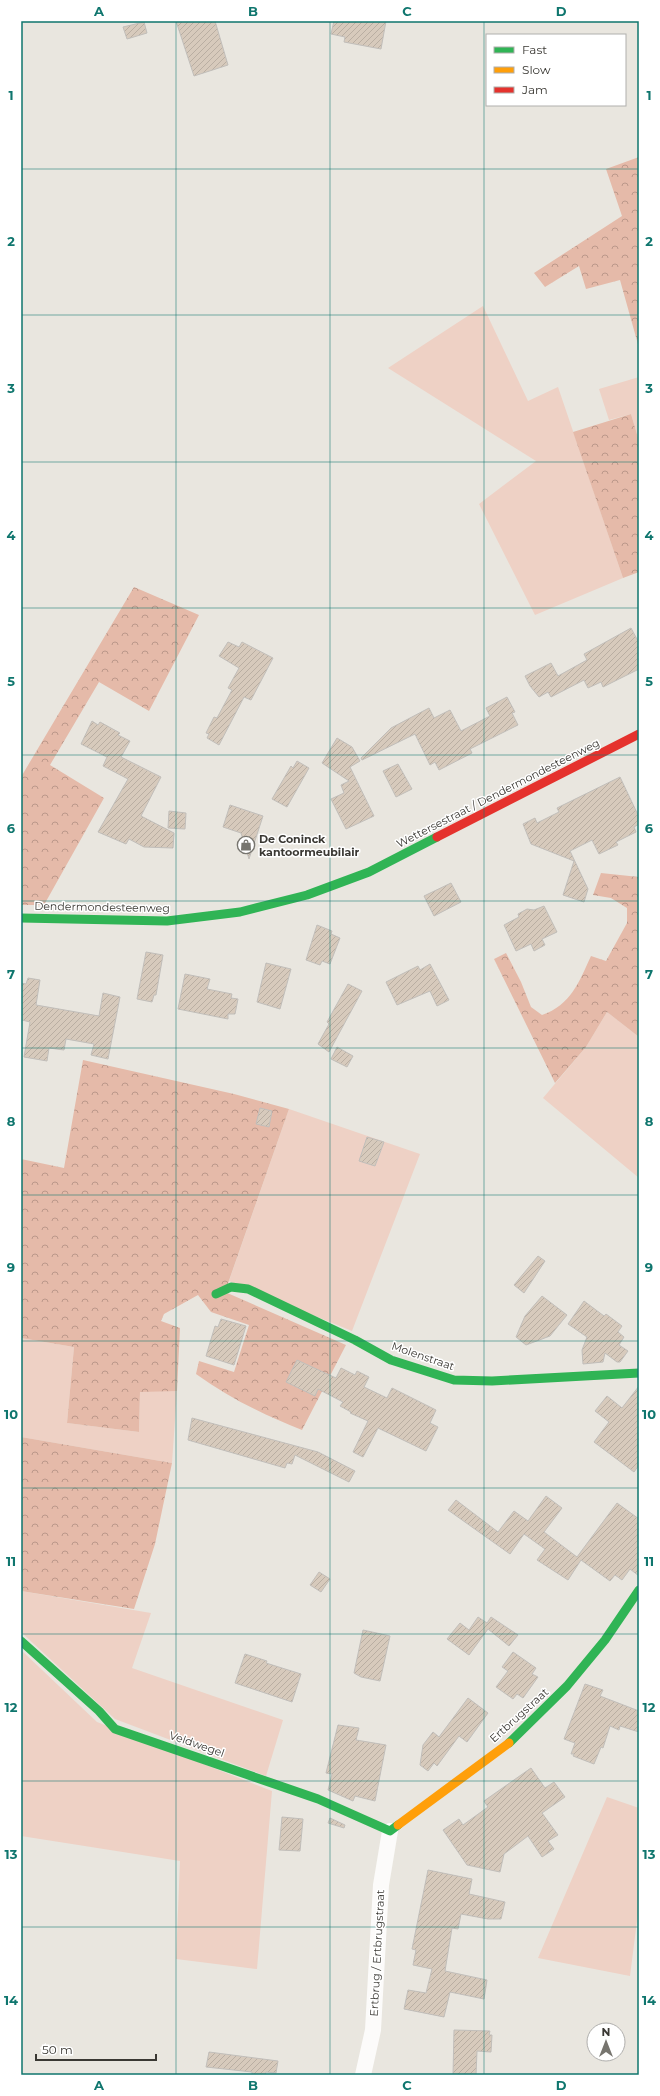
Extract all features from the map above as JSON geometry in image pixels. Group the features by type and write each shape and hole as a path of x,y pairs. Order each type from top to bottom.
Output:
{"street":[{"name":"Wettersestraat / Dendermondesteenweg","path":"367,873 639,734"},
{"name":"Dendermondesteenweg","path":"21,918 167,921 240,912 307,895 367,873"},
{"name":"Molenstraat","path":"216,1294 224,1289 235,1286 248,1289 355,1340 391,1360 454,1380 492,1381 639,1373"},
{"name":"Ertbrugstraat","path":"390,1831 514,1739 567,1686 604,1640 639,1590"},
{"name":"Veldwegel","path":"21,1641 99,1711 115,1729 311,1796 390,1831"},
{"name":"Ertbrug / Ertbrugstraat","path":"363,2075 373,2030 381,1885 390,1831"}],"shaded area":[{"path":"483,306 528,401 558,387 623,578 535,615 479,504 536,461 388,368"},
{"path":"639,377 639,441 631,414 609,420 599,389"},
{"path":"607,1012 639,1037 639,1178 543,1098 586,1047"},
{"path":"289,1109 420,1154 352,1331 229,1281"},
{"path":"21,1338 74,1347 67,1423 139,1432 140,1391 177,1391 172,1463 21,1437"},
{"path":"21,1591 151,1613 132,1668 283,1720 266,1776 115,1719 21,1632"},
{"path":"21,1650 97,1722 272,1791 257,1969 176,1959 180,1861 21,1836"},
{"path":"607,1797 639,1808 639,1905 630,1976 538,1958"}],"green space":[{"path":"639,157 639,348 620,280 586,289 579,266 545,287 534,273 622,216 606,169"},
{"path":"631,414 639,441 639,572 623,578 573,432"},
{"path":"134,587 199,615 149,711 99,682 50,765 104,798 44,905 21,905 21,777"},
{"path":"601,873 639,877 639,1037 607,1012 586,1047 555,1083 494,959 506,953 521,982 531,1007 542,1015 552,1011 560,1005 573,992 591,956 606,961 627,923 627,908 611,898 593,895"},
{"path":"83,1060 234,1094 289,1109 225,1292 346,1345 302,1430 247,1405 221,1391 196,1374 199,1361 234,1372 249,1325 211,1312 198,1295 164,1314 161,1321 180,1328 177,1391 140,1392 139,1432 67,1423 74,1347 21,1338 21,1159 64,1168"},
{"path":"21,1437 172,1463 155,1544 134,1609 21,1591"}],"building":[{"path":"176,21 215,21 228,65 194,76"},
{"path":"334,21 386,21 381,49 344,42 345,37 331,34"},
{"path":"144,22 147,33 127,39 123,27"},
{"path":"631,628 639,643 639,669 603,687 601,682 588,688 584,680 551,697 548,692 539,697 530,686 525,676 551,663 558,676 587,660 584,654"},
{"path":"228,642 239,647 242,642 273,658 251,700 244,697 219,745 207,738 209,734 206,733 214,717 217,718 232,690 228,688 239,668 219,656"},
{"path":"507,697 515,712 512,713 518,725 470,749 472,753 439,770 435,762 430,765 415,734 362,760 361,758 391,728 429,708 434,718 450,710 461,731 490,716 486,708"},
{"path":"92,721 98,725 100,722 120,733 118,735 130,741 121,757 161,777 141,816 174,833 173,848 144,847 129,839 126,844 98,832 128,779 103,766 107,757 81,744"},
{"path":"337,738 352,747 360,761 350,767 374,816 346,829 331,799 344,793 341,785 349,781 322,763"},
{"path":"297,761 309,768 287,807 272,799 291,766 293,768"},
{"path":"398,764 412,789 396,797 383,771"},
{"path":"620,777 639,817 639,824 634,827 636,832 616,842 618,845 599,854 592,840 570,851 588,889 584,902 563,895 574,861 531,844 523,824 535,818 537,823 559,812 557,808"},
{"path":"230,805 263,816 249,859 241,833 223,827"},
{"path":"169,811 186,813 185,829 168,828"},
{"path":"451,883 461,902 434,916 424,896"},
{"path":"544,906 557,932 542,939 545,945 534,951 531,944 516,951 504,925 519,917 518,914 527,909 534,910"},
{"path":"317,925 332,931 331,934 340,938 330,964 322,961 320,965 306,960"},
{"path":"146,952 163,955 156,995 154,995 152,1002 137,999"},
{"path":"266,963 291,969 280,1009 257,1002"},
{"path":"430,964 449,1000 437,1006 430,991 397,1005 386,982 418,966 420,970"},
{"path":"185,974 210,979 207,989 232,994 231,998 238,999 235,1014 228,1014 228,1019 178,1009"},
{"path":"28,978 40,980 36,1005 99,1016 103,993 120,997 108,1059 91,1055 94,1044 66,1039 64,1050 49,1048 47,1061 24,1057 30,1022 22,1020 21,983 26,984"},
{"path":"348,984 362,991 329,1052 318,1044 329,1024 327,1022"},
{"path":"337,1047 353,1056 347,1067 331,1059"},
{"path":"260,1108 272,1111 269,1127 256,1124"},
{"path":"367,1137 384,1142 375,1166 359,1161"},
{"path":"538,1256 545,1261 524,1293 514,1285"},
{"path":"542,1296 567,1315 550,1336 526,1345 516,1337 525,1316"},
{"path":"584,1301 604,1316 606,1314 622,1326 618,1332 624,1337 619,1345 628,1351 620,1362 617,1362 605,1353 603,1362 583,1364 582,1350 587,1337 568,1324"},
{"path":"221,1319 246,1326 234,1365 206,1356 215,1326 218,1327"},
{"path":"297,1360 336,1378 341,1368 355,1375 357,1371 369,1377 364,1387 387,1398 392,1388 436,1410 430,1423 438,1427 426,1451 378,1428 363,1457 353,1452 368,1421 350,1413 351,1412 340,1406 343,1402 318,1389 315,1396 286,1382"},
{"path":"639,1386 639,1465 634,1472 594,1442 609,1422 595,1411 607,1396 622,1408"},
{"path":"192,1418 318,1452 355,1471 349,1482 295,1455 292,1464 287,1463 285,1468 188,1440"},
{"path":"546,1496 562,1508 544,1532 577,1557 617,1503 639,1519 639,1576 630,1569 622,1580 615,1575 610,1581 581,1560 568,1580 537,1560 545,1549 524,1534 510,1554 448,1510 456,1500 498,1532 514,1511 528,1521"},
{"path":"319,1572 330,1579 321,1592 310,1585"},
{"path":"478,1617 487,1623 491,1617 518,1635 509,1646 488,1629 469,1655 447,1639 460,1623 469,1630"},
{"path":"363,1630 390,1636 380,1681 361,1677 354,1673"},
{"path":"513,1652 536,1668 532,1674 538,1677 523,1698 517,1694 513,1699 496,1687 508,1671 502,1667"},
{"path":"245,1654 267,1661 266,1663 301,1674 292,1702 235,1683"},
{"path":"585,1684 603,1690 600,1696 639,1711 639,1732 620,1726 619,1730 610,1726 603,1748 601,1747 594,1764 573,1756 574,1754 571,1754 575,1743 564,1739"},
{"path":"468,1698 488,1713 467,1742 459,1736 437,1766 434,1763 428,1771 420,1765 423,1745 433,1732 439,1737"},
{"path":"338,1725 359,1728 356,1740 386,1745 375,1801 355,1796 353,1801 328,1790 332,1774 326,1773"},
{"path":"531,1768 545,1788 554,1782 565,1797 542,1813 558,1835 548,1841 554,1849 542,1857 528,1836 504,1854 500,1872 467,1865 443,1830 459,1819 463,1825 488,1807 484,1801"},
{"path":"282,1817 303,1819 300,1851 279,1850"},
{"path":"330,1818 345,1825 344,1828 328,1823"},
{"path":"428,1870 472,1879 469,1894 505,1902 501,1919 488,1919 461,1914 458,1929 452,1928 445,1971 487,1980 484,1999 450,1992 444,2017 404,2009 408,1990 426,1993 432,1969 413,1965 416,1950 412,1949"},
{"path":"454,2030 490,2031 489,2035 492,2035 491,2052 477,2051 476,2075 453,2075"},
{"path":"209,2052 278,2061 276,2073 266,2072 265,2075 252,2075 252,2072 206,2067"}],"traffic: fast":[{"path":"21,918 167,921 240,912 307,895 369,872 437,837"},
{"path":"216,1294 231,1287 248,1289 355,1340 391,1360 454,1380 492,1381 639,1373"},
{"path":"509,1743 567,1686 605,1640 639,1590"},
{"path":"21,1641 99,1711 115,1729 318,1799 390,1831 398,1825"}],"traffic: slow":[{"path":"398,1825 509,1743"}],"traffic: jam":[{"path":"437,837 639,734"}],"place":[{"name":"De Coninck kantoormeubilair","path":"246,845"}]}
